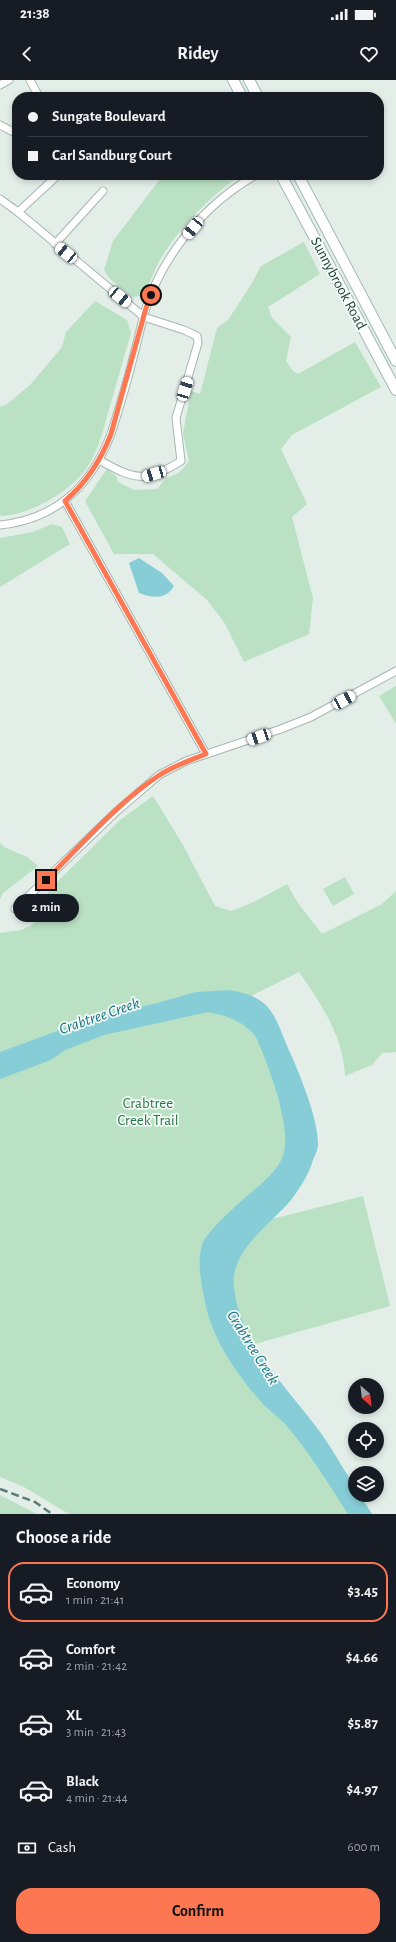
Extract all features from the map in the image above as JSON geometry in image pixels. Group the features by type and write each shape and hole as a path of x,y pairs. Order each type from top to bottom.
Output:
{"main road":[{"path":"233,80 239,92"},
{"path":"249,80 255,92"},
{"name":"Sunnybrook Road","path":"284,180 396,390"},
{"name":"Sunnybrook Road","path":"301,180 396,361"}],"street":[{"path":"0,85 9,80"},
{"path":"30,80 36,92"},
{"path":"0,125 12,131"},
{"path":"18,212 53,180"},
{"path":"0,525 36,517 65,501 78,490 99,460 111,434 146,308 170,257 184,238 217,203 249,180"},
{"path":"55,244 103,191"},
{"path":"0,199 18,212 144,317 184,330 197,336 198,343 176,418 181,461 164,472 144,477 125,474 99,460"},
{"path":"65,501 206,754"},
{"path":"15,909 137,792 159,775 206,754 305,719 396,671"}],"green space":[{"path":"159,180 234,180 196,213 169,245 141,296 133,297 110,279 104,270 113,241"},
{"path":"304,242 320,274 268,307 272,318 291,337 286,361 293,371 298,374 355,342 381,387 292,435 281,449 307,504 292,517 313,598 309,634 244,662 224,622 207,600 153,554 114,554 85,501 107,469 116,476 118,482 134,490 157,489 165,479 180,472 189,461 183,433 191,391 200,394 217,328 228,320 261,266"},
{"path":"95,301 127,320 131,333 104,428 96,450 82,474 62,492 38,506 12,515 0,516 0,407 7,404 30,385 62,347 66,332"},
{"path":"52,524 62,527 70,544 0,587 0,538 33,532"},
{"path":"396,686 396,724 379,696"},
{"name":"Crabtree Creek Trail","path":"153,796 183,845 215,906 231,911 254,902 287,884 298,903 322,934 382,904 396,891 396,1052 382,1053 372,1065 345,1076 340,1047 330,1021 299,972 245,999 311,1128 244,1226 363,1196 390,1306 241,1348 352,1514 69,1514 24,1487 0,1477 0,933 30,927 35,921 38,905 58,881 120,820"},
{"path":"0,842 4,847 27,857 38,866 3,893 0,899"},
{"path":"345,877 354,894 333,906 323,889"},
{"path":"0,1495 37,1514 0,1514"}],"water":[{"path":"139,558 162,573 174,586 171,591 158,597 139,593 129,563"},
{"name":"Crabtree Creek","path":"229,990 243,993 254,997 269,1008 278,1025 308,1096 317,1135 318,1146 316,1153 298,1191 283,1209 253,1239 245,1250 238,1262 234,1275 234,1288 238,1309 246,1329 257,1348 282,1384 323,1436 348,1476 348,1502 364,1502 372,1514 348,1514 303,1446 286,1425 263,1404 234,1368 212,1327 207,1312 200,1271 202,1245 219,1222 273,1172 283,1156 285,1145 285,1132 280,1103 266,1062 254,1034 237,1021 226,1016 208,1012 104,1035 65,1050 51,1060 0,1079 0,1052 101,1015 154,1004 196,992"}],"railway":[{"path":"0,1489 35,1502 52,1514"}],"route":[{"path":"46,880 137,792 159,775 206,754 65,501 78,490 104,454 127,383 146,308 151,295"}]}
